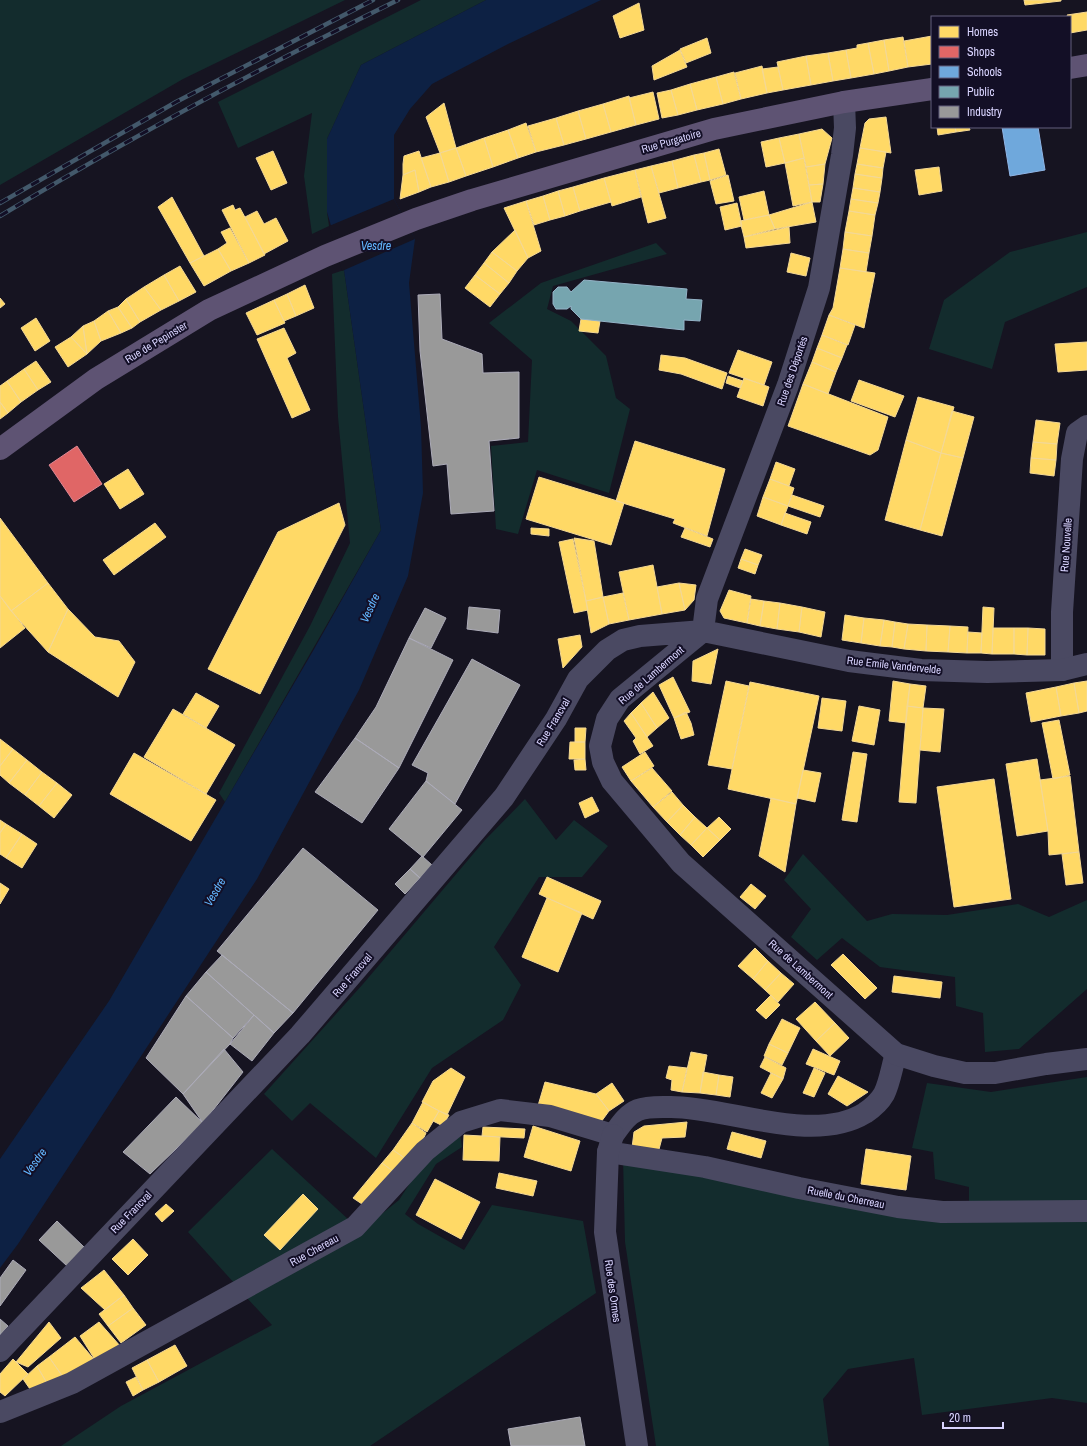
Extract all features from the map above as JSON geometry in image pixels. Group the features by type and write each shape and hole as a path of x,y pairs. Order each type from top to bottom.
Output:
{"main road":[{"path":"1071,68 1087,65"},
{"name":"Rue Purgatoire","path":"325,256 416,220 487,196 714,129 844,102 931,89"},
{"name":"Rue de Pepinster","path":"0,449 96,379 209,310 325,256"}],"street":[{"name":"Rue des Déportés","path":"703,631 707,599 788,386 819,288 842,154 845,128 844,102"},
{"name":"Rue Nouvelle","path":"1062,670 1062,612 1072,458 1077,433 1087,426"},
{"name":"Rue Emile Vandervelde","path":"703,631 849,661 921,670 987,672 1062,670 1087,664"},
{"name":"Rue de Lambermont","path":"703,631 620,699 607,719 600,746 603,762 612,781 681,863 896,1054"},
{"name":"Rue Francval","path":"0,1350 300,1035 504,798 556,719 578,679 607,650 623,640 640,636 703,631"},
{"path":"610,1144 625,1119 638,1110 656,1107 684,1107 767,1122 799,1125 831,1124 852,1120 870,1110 884,1095 896,1054 934,1066 965,1073 995,1073 1046,1064 1087,1059"},
{"name":"Rue Chereau","path":"0,1412 72,1383 355,1227 425,1151 461,1122 500,1110 550,1116 610,1144"},
{"name":"Ruelle du Cherreau","path":"610,1144 807,1190 898,1207 942,1212 1087,1211"},
{"name":"Rue des Ormes","path":"610,1144 605,1232 636,1446"}],"green space":[{"path":"0,0 345,0 183,79 0,185"},
{"path":"421,0 486,0 361,65 327,139 327,212 329,226 312,234 304,176 312,113 238,148 218,102"},
{"path":"1087,232 1087,287 1005,322 992,369 929,349 944,300 1010,252"},
{"path":"656,243 667,254 553,286 547,309 571,321 606,356 616,398 630,409 609,493 537,470 518,534 496,529 491,446 528,442 532,360 489,323 541,283"},
{"path":"344,270 381,530 225,802 219,793 310,626 350,543 338,417 332,274"},
{"path":"525,799 556,840 574,820 608,846 582,877 539,877 494,947 521,985 503,1020 432,1068 376,1158 310,1103 292,1121 264,1094 363,984 485,840"},
{"path":"803,854 867,921 892,914 947,915 1018,904 1049,917 1087,900 1087,989 1019,1049 985,1052 983,1013 956,1006 955,977 880,967 842,938 817,960 791,937 811,909 784,880"},
{"path":"1087,1077 1087,1206 969,1205 969,1187 935,1179 933,1152 912,1148 927,1083 991,1092"},
{"path":"460,1134 462,1147 436,1164 405,1214 418,1224 464,1250 492,1205 583,1221 596,1293 370,1446 61,1446 121,1406 272,1325 246,1297 342,1246 399,1200 427,1157"},
{"path":"272,1149 349,1220 235,1284 188,1232"},
{"path":"623,1158 807,1198 1087,1220 1087,1403 1052,1398 922,1415 914,1358 848,1369 823,1399 829,1446 656,1446 625,1242"}],"water":[{"name":"Vesdre","path":"486,0 601,0 508,44 432,84 410,109 394,135 394,199 415,239 409,283 421,427 423,493 408,576 359,690 257,879 18,1244 0,1268 0,1159 109,1001 313,651 381,530 344,270 327,212 327,139 361,65"}],"pier":[{"path":"394,199 415,239 342,271 329,226"}],"building: Homes":[{"path":"1024,0 1061,0 1061,1 1025,5"},
{"path":"639,3 644,30 620,38 613,16"},
{"path":"1087,12 1087,30 1071,33 1071,16 1067,15"},
{"path":"931,36 931,64 908,67 904,41"},
{"path":"903,37 908,67 889,71 884,40"},
{"path":"707,38 711,53 686,63 680,49"},
{"path":"884,40 889,71 874,74 868,43"},
{"path":"868,43 874,74 851,78 846,50 857,48 857,45"},
{"path":"680,50 687,67 654,80 652,66"},
{"path":"846,50 851,78 833,81 828,53"},
{"path":"828,53 833,81 811,85 806,56"},
{"path":"806,56 811,85 783,90 777,62"},
{"path":"762,66 767,93 741,99 735,73"},
{"path":"778,67 783,90 767,93 762,69"},
{"path":"734,72 741,99 723,104 716,77"},
{"path":"716,77 723,104 697,110 690,84"},
{"path":"690,84 697,110 678,115 671,90"},
{"path":"671,90 678,115 662,118 657,93"},
{"path":"653,92 659,119 636,125 629,98"},
{"path":"629,96 636,125 611,132 603,104"},
{"path":"444,103 456,148 440,153 426,117"},
{"path":"603,104 611,132 586,139 578,111"},
{"path":"578,111 586,139 564,145 556,118"},
{"path":"886,117 891,153 860,148 865,123 869,119"},
{"path":"556,118 564,145 536,152 528,126"},
{"path":"526,123 536,152 518,158 508,130"},
{"path":"937,128 955,128 956,132 938,135"},
{"path":"955,128 969,128 970,130 956,132"},
{"path":"822,129 832,138 825,164 806,167 799,134"},
{"path":"508,130 518,158 493,167 484,138"},
{"path":"799,134 804,158 785,163 779,138"},
{"path":"484,138 493,167 466,176 456,148"},
{"path":"779,138 785,163 766,167 761,142"},
{"path":"456,148 466,176 449,182 440,153"},
{"path":"860,148 886,152 883,168 857,164"},
{"path":"719,149 726,175 710,180 704,153"},
{"path":"273,151 287,183 271,190 256,158"},
{"path":"419,151 431,187 419,192 415,170 403,175 403,164 404,156"},
{"path":"440,153 449,182 431,187 421,158"},
{"path":"704,153 710,180 701,182 694,155"},
{"path":"694,155 701,182 678,188 672,161"},
{"path":"804,158 812,202 793,206 785,163"},
{"path":"672,161 678,188 659,193 651,166"},
{"path":"825,164 823,184 809,185 806,167"},
{"path":"857,164 883,168 882,178 855,174"},
{"path":"651,166 666,218 648,223 635,170"},
{"path":"939,167 942,191 919,195 915,170"},
{"path":"415,170 419,192 400,199 403,175"},
{"path":"635,170 641,197 612,206 604,178"},
{"path":"855,174 882,178 880,192 853,188"},
{"path":"728,175 734,201 716,204 710,181"},
{"path":"604,178 611,202 580,211 573,187"},
{"path":"823,184 820,202 812,202 809,185"},
{"path":"573,187 580,211 565,216 558,191"},
{"path":"853,188 880,192 878,203 851,199"},
{"path":"558,191 565,216 550,220 543,196"},
{"path":"764,191 769,215 744,220 739,197"},
{"path":"543,196 550,220 534,225 526,201"},
{"path":"172,197 204,256 190,263 158,207"},
{"path":"851,199 878,203 875,215 849,211"},
{"path":"526,201 541,251 528,258 504,208"},
{"path":"812,202 816,222 775,229 769,215"},
{"path":"737,203 742,226 725,230 720,207"},
{"path":"233,205 235,210 240,208 265,255 249,263 222,210"},
{"path":"257,211 264,224 276,218 288,241 264,254 245,217"},
{"path":"849,211 875,215 872,236 845,232"},
{"path":"769,215 775,229 744,237 740,221"},
{"path":"789,227 790,243 746,248 744,237"},
{"path":"230,228 249,263 231,271 218,249 227,243 221,232"},
{"path":"515,230 528,258 517,271 492,252"},
{"path":"845,232 872,236 869,253 843,249"},
{"path":"218,249 231,271 204,286 190,263"},
{"path":"843,249 869,253 866,272 840,268"},
{"path":"492,252 517,271 509,283 484,263"},
{"path":"791,253 810,258 806,276 787,272"},
{"path":"484,263 509,283 500,294 475,275"},
{"path":"180,266 196,292 179,301 164,275"},
{"path":"840,268 875,273 864,328 829,315 833,308"},
{"path":"164,275 179,301 161,310 144,287"},
{"path":"475,275 500,294 490,307 465,288"},
{"path":"305,285 314,308 296,316 287,294"},
{"path":"144,287 161,310 140,322 126,299"},
{"path":"287,294 296,316 284,321 274,300"},
{"path":"0,298 5,304 0,308"},
{"path":"126,299 140,322 132,328 118,307"},
{"path":"274,300 285,323 257,335 246,313"},
{"path":"118,307 132,328 121,333 108,311"},
{"path":"108,311 121,333 101,341 94,321"},
{"path":"829,315 855,325 848,345 822,335"},
{"path":"36,318 50,341 35,351 21,328"},
{"path":"581,319 600,321 598,333 579,331"},
{"path":"94,321 101,341 87,354 83,326"},
{"path":"83,326 87,354 71,337"},
{"path":"284,328 296,353 287,358 310,410 292,418 257,339"},
{"path":"822,335 847,345 842,358 817,348"},
{"path":"71,337 87,354 68,367 55,347"},
{"path":"1087,342 1087,370 1058,372 1055,344"},
{"path":"817,348 842,358 836,372 812,362"},
{"path":"738,350 772,362 764,385 729,373"},
{"path":"661,355 685,358 727,373 722,389 681,374 659,370"},
{"path":"36,361 51,382 38,390 24,369"},
{"path":"812,362 836,372 828,394 803,384"},
{"path":"24,369 38,390 21,402 7,381"},
{"path":"728,376 743,381 740,388 726,383"},
{"path":"744,378 769,387 763,406 737,397"},
{"path":"859,380 904,396 895,417 851,401"},
{"path":"7,381 21,402 8,413 0,402 0,386"},
{"path":"803,384 888,417 878,450 870,455 788,426"},
{"path":"918,397 954,407 941,453 906,440"},
{"path":"0,402 8,413 0,419"},
{"path":"952,411 974,417 963,458 941,453"},
{"path":"1036,420 1060,423 1057,444 1033,442"},
{"path":"906,440 941,453 920,530 885,520"},
{"path":"635,441 725,469 707,536 673,523 675,519 616,501"},
{"path":"1033,442 1057,444 1056,460 1031,458"},
{"path":"941,453 963,458 942,536 920,530"},
{"path":"1031,458 1056,460 1054,476 1030,473"},
{"path":"776,462 795,469 789,486 770,479"},
{"path":"128,469 144,494 120,509 104,484"},
{"path":"539,477 624,503 611,545 526,519"},
{"path":"770,479 794,488 788,506 763,497"},
{"path":"792,495 824,506 820,517 788,506"},
{"path":"763,497 788,506 781,525 757,516"},
{"path":"339,503 345,525 260,694 208,669 278,532"},
{"path":"785,513 811,522 807,534 781,525"},
{"path":"0,518 48,583 11,611 0,596"},
{"path":"155,523 166,537 114,575 103,560"},
{"path":"531,528 549,529 549,536 531,534"},
{"path":"685,528 713,539 710,547 681,537"},
{"path":"574,538 594,541 603,597 586,601"},
{"path":"573,539 588,610 574,613 559,542"},
{"path":"745,549 762,555 758,565 741,559"},
{"path":"741,559 758,565 755,574 738,568"},
{"path":"653,565 662,614 629,620 619,572"},
{"path":"48,583 68,609 48,652 11,611"},
{"path":"679,583 685,610 662,614 657,587"},
{"path":"679,583 696,585 694,600 685,610"},
{"path":"729,590 751,596 747,623 724,618 720,611"},
{"path":"623,593 629,620 609,624 603,597"},
{"path":"0,596 25,628 0,648"},
{"path":"603,597 609,624 591,633 586,601"},
{"path":"751,599 764,601 760,626 747,623"},
{"path":"764,601 780,603 777,629 760,626"},
{"path":"780,603 802,607 799,632 777,629"},
{"path":"802,607 825,612 821,637 799,632"},
{"path":"983,607 994,608 992,654 981,653"},
{"path":"68,609 95,637 119,641 135,662 118,697 48,652"},
{"path":"845,615 864,618 861,643 842,640"},
{"path":"864,618 884,620 880,646 861,643"},
{"path":"884,620 895,622 892,647 880,646"},
{"path":"895,622 908,624 904,649 892,647"},
{"path":"908,624 927,625 926,651 904,649"},
{"path":"927,625 950,626 948,652 926,651"},
{"path":"950,626 968,627 967,653 948,652"},
{"path":"993,628 1014,628 1014,654 992,654"},
{"path":"1014,628 1028,628 1027,655 1014,654"},
{"path":"1028,628 1045,629 1045,655 1027,655"},
{"path":"968,632 982,633 981,653 967,653"},
{"path":"580,635 582,647 563,668 558,639"},
{"path":"718,649 711,684 692,681 693,661"},
{"path":"673,677 690,712 674,718 659,685"},
{"path":"726,681 749,686 732,769 708,765"},
{"path":"893,681 910,684 906,723 889,721"},
{"path":"1087,681 1087,711 1079,713 1074,683"},
{"path":"750,682 819,696 796,804 728,789"},
{"path":"1074,683 1079,713 1061,716 1056,687"},
{"path":"910,684 926,686 923,708 907,706"},
{"path":"1056,687 1061,716 1031,722 1026,693"},
{"path":"653,692 669,718 657,728 641,703"},
{"path":"196,693 219,706 206,728 183,714"},
{"path":"822,698 846,701 842,731 818,728"},
{"path":"641,703 657,728 647,737 631,713"},
{"path":"859,706 880,710 874,745 852,741"},
{"path":"907,706 923,708 916,803 899,802"},
{"path":"923,708 944,709 940,752 920,750"},
{"path":"173,709 235,745 206,794 144,757"},
{"path":"686,712 694,735 681,739 674,718"},
{"path":"631,713 653,746 640,754 633,741 636,738 624,721"},
{"path":"1059,720 1070,775 1053,779 1042,723"},
{"path":"575,728 586,728 585,742 575,742"},
{"path":"0,739 13,749 0,766"},
{"path":"570,742 585,742 585,759 569,759"},
{"path":"13,749 27,760 9,783 0,775 0,766"},
{"path":"645,752 654,766 631,781 622,767"},
{"path":"853,752 867,754 857,822 842,820"},
{"path":"134,753 216,800 191,841 110,794"},
{"path":"585,759 586,770 575,770 574,760"},
{"path":"1037,759 1048,831 1017,836 1006,764"},
{"path":"27,760 42,772 25,795 9,783"},
{"path":"652,768 672,791 653,807 631,781"},
{"path":"803,770 821,773 815,802 797,798"},
{"path":"42,772 57,783 39,806 25,795"},
{"path":"1070,776 1079,852 1049,855 1048,831 1040,780"},
{"path":"994,779 1011,899 954,907 937,787"},
{"path":"57,783 72,795 54,818 39,806"},
{"path":"672,792 683,805 667,822 653,807"},
{"path":"592,797 599,811 585,818 579,803"},
{"path":"771,798 796,804 785,872 759,856"},
{"path":"683,805 695,817 680,835 667,822"},
{"path":"695,817 707,828 691,845 680,835"},
{"path":"719,817 731,829 720,840 707,828"},
{"path":"0,820 6,824 0,833"},
{"path":"6,824 22,834 6,858 0,854 0,833"},
{"path":"707,828 720,840 703,857 691,845"},
{"path":"22,834 37,844 22,868 6,858"},
{"path":"1079,852 1083,883 1066,885 1062,854"},
{"path":"547,877 601,901 593,919 539,894"},
{"path":"0,883 9,889 0,904"},
{"path":"751,884 766,896 755,909 740,897"},
{"path":"547,898 582,913 558,972 522,957"},
{"path":"755,948 768,961 753,979 738,966"},
{"path":"843,954 877,988 865,999 831,965"},
{"path":"768,961 781,973 765,990 753,979"},
{"path":"781,973 794,984 778,1002 765,990"},
{"path":"894,976 942,982 940,998 892,992"},
{"path":"771,995 780,1005 766,1019 756,1010"},
{"path":"815,1002 835,1023 816,1041 796,1019"},
{"path":"782,1019 800,1028 788,1053 769,1044"},
{"path":"835,1023 849,1038 830,1056 816,1041"},
{"path":"769,1044 788,1053 782,1065 764,1056"},
{"path":"813,1049 840,1061 834,1075 806,1064"},
{"path":"691,1052 707,1055 700,1093 682,1092"},
{"path":"765,1057 786,1068 783,1079 760,1067"},
{"path":"669,1066 687,1068 682,1092 671,1090 672,1080 666,1078"},
{"path":"451,1068 465,1077 447,1115 422,1102 433,1081"},
{"path":"814,1068 825,1073 814,1097 803,1093"},
{"path":"703,1072 719,1075 716,1095 700,1093"},
{"path":"771,1073 783,1079 772,1098 761,1093"},
{"path":"719,1075 733,1077 730,1097 716,1095"},
{"path":"838,1076 868,1092 847,1106 828,1094"},
{"path":"545,1082 596,1094 609,1111 601,1122 537,1109"},
{"path":"612,1083 624,1101 609,1111 596,1094"},
{"path":"423,1102 439,1111 427,1132 412,1123"},
{"path":"439,1111 449,1115 443,1126 433,1121"},
{"path":"687,1122 685,1137 662,1138 658,1153 632,1148 634,1132 644,1126"},
{"path":"412,1123 426,1133 421,1144 406,1159 393,1150"},
{"path":"533,1126 580,1141 571,1171 524,1157"},
{"path":"483,1127 525,1129 524,1138 482,1136"},
{"path":"732,1132 766,1141 761,1158 727,1149"},
{"path":"464,1135 500,1137 499,1161 463,1160"},
{"path":"866,1149 911,1156 906,1190 861,1184"},
{"path":"393,1150 406,1159 394,1172 382,1163"},
{"path":"382,1163 394,1172 365,1206 353,1198"},
{"path":"499,1173 537,1181 533,1196 496,1188"},
{"path":"435,1179 480,1202 461,1239 416,1215"},
{"path":"303,1194 318,1209 280,1250 264,1235"},
{"path":"166,1204 174,1211 162,1222 155,1214"},
{"path":"133,1239 148,1255 128,1275 112,1259"},
{"path":"104,1270 124,1295 105,1310 81,1288"},
{"path":"124,1295 133,1308 108,1326 99,1314"},
{"path":"133,1308 146,1325 121,1343 108,1326"},
{"path":"49,1322 61,1338 28,1367 16,1362"},
{"path":"99,1322 121,1347 97,1363 80,1336"},
{"path":"75,1337 97,1363 63,1377 49,1357"},
{"path":"175,1345 187,1366 159,1382 147,1360"},
{"path":"49,1357 63,1377 48,1385 37,1366"},
{"path":"13,1359 28,1374 5,1396 0,1392 0,1374"},
{"path":"147,1360 159,1382 143,1390 132,1368"},
{"path":"37,1366 48,1385 32,1392 23,1379"},
{"path":"136,1377 143,1390 133,1396 126,1382"}],"building: Shops":[{"path":"77,446 102,484 74,502 49,465"}],"building: Schools":[{"path":"1002,128 1038,128 1045,170 1010,176"}],"building: Public":[{"path":"584,280 687,289 686,299 702,300 700,321 684,320 684,330 581,319 571,309 571,306 567,309 556,309 553,304 553,292 558,287 567,287 571,292"}],"building: Industry":[{"path":"440,294 442,339 482,354 483,373 519,372 519,438 489,441 494,511 451,514 447,464 433,466 420,351 418,295"},
{"path":"469,607 500,610 498,633 467,629"},
{"path":"425,608 446,618 431,648 409,638"},
{"path":"409,638 453,660 399,768 355,738 376,707"},
{"path":"472,659 520,685 455,804 426,781 428,773 412,765"},
{"path":"355,738 399,768 362,823 315,792"},
{"path":"426,781 462,810 423,857 389,829"},
{"path":"303,848 378,910 293,1013 217,951"},
{"path":"422,856 432,865 420,878 410,869"},
{"path":"410,869 420,878 405,894 395,884"},
{"path":"222,955 293,1013 274,1033 206,972"},
{"path":"206,972 254,1015 233,1038 186,996"},
{"path":"186,996 233,1038 230,1044 183,1094 146,1058"},
{"path":"254,1015 274,1033 252,1061 230,1044"},
{"path":"224,1049 243,1072 203,1123 183,1094"},
{"path":"176,1097 203,1123 150,1174 123,1152"},
{"path":"57,1221 85,1248 67,1266 39,1240"},
{"path":"13,1260 26,1270 0,1306 0,1278"},
{"path":"0,1319 8,1326 0,1335"},
{"path":"580,1417 585,1446 511,1446 508,1429"}],"railway":[{"path":"0,203 176,102 373,0"},
{"path":"0,216 97,159 196,104 398,0"}]}
